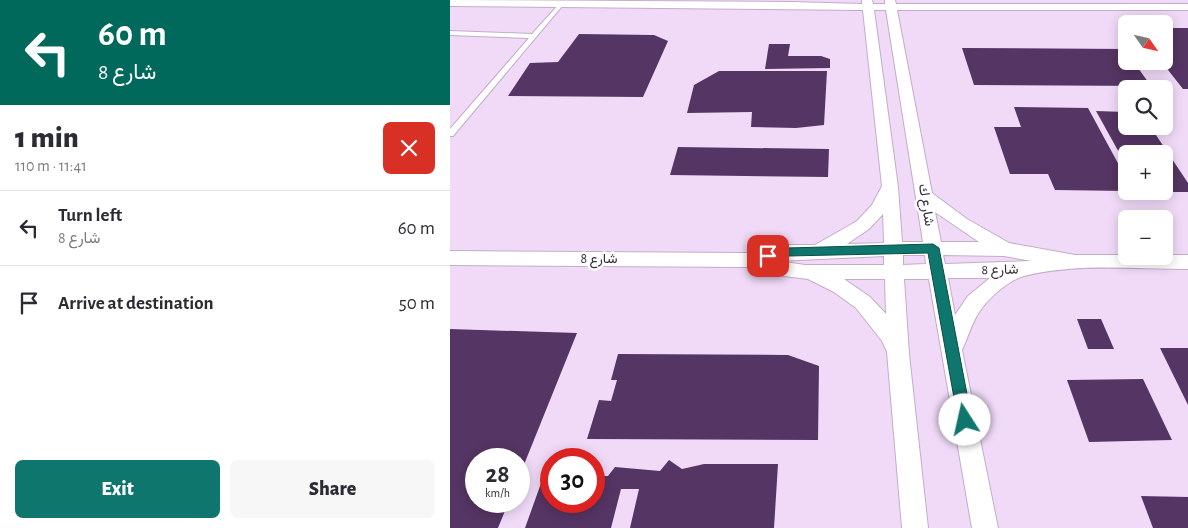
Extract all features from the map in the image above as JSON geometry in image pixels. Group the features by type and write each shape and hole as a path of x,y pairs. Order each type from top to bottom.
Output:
{"street":[{"path":"450,3 792,5 818,3 864,14 891,4 1188,7"},
{"path":"818,3 864,14"},
{"name":"شارع ك","path":"891,4 937,271 985,528"},
{"path":"896,32 909,19 932,4"},
{"path":"864,14 890,187 898,354 916,528"},
{"path":"811,251 835,242 856,231 873,218 884,202 890,187"},
{"name":"شارع 8","path":"925,196 961,222 1004,249"},
{"name":"شارع 8","path":"450,258 749,260 787,252 933,248 1004,249 1075,262"},
{"name":"شارع 8","path":"749,260 784,270 805,272 1017,270 1075,262 1188,262"},
{"path":"952,350 960,323 974,301 993,283 1017,270"},
{"name":"شارع 8","path":"805,272 844,288 862,300 877,316 889,334 898,354"}],"lane":[{"path":"450,134 561,4"},
{"path":"450,33 533,36"}],"building":[{"path":"1173,28 1188,28 1188,89 1183,89 1168,70 1173,70"},
{"path":"579,34 654,35 668,41 643,97 508,96 530,63 558,62"},
{"path":"769,44 790,44 788,56 821,56 830,59 830,68 765,69"},
{"path":"962,48 1118,49 1118,70 1139,70 1147,80 1118,80 1118,86 974,85"},
{"path":"719,71 827,71 824,125 796,128 751,127 752,112 687,113 694,85"},
{"path":"1014,107 1088,108 1118,163 1118,191 1055,190 1048,174 1010,174 994,127 1021,127"},
{"path":"1096,111 1118,112 1118,135 1156,135 1163,145 1118,145 1118,151"},
{"path":"678,147 829,149 828,177 670,175"},
{"path":"1173,160 1188,183 1188,192 1173,192"},
{"path":"1077,319 1101,319 1114,349 1088,349"},
{"path":"450,329 577,333 530,450 530,448 465,448 465,513 504,513 498,528 450,528"},
{"path":"1160,348 1188,348 1188,405"},
{"path":"618,354 788,355 819,366 818,440 587,439 599,400 611,401 617,380 611,380"},
{"path":"1143,379 1172,440 1089,442 1067,380"},
{"path":"669,460 682,469 704,464 778,464 774,528 630,528 639,489 621,489 611,528 525,528 540,486 540,513 605,513 605,476 608,476 615,467 660,471"},
{"path":"1141,496 1188,497 1188,528 1153,528"}],"route":[{"path":"768,256 787,252 827,250 933,248 965,420"}]}
